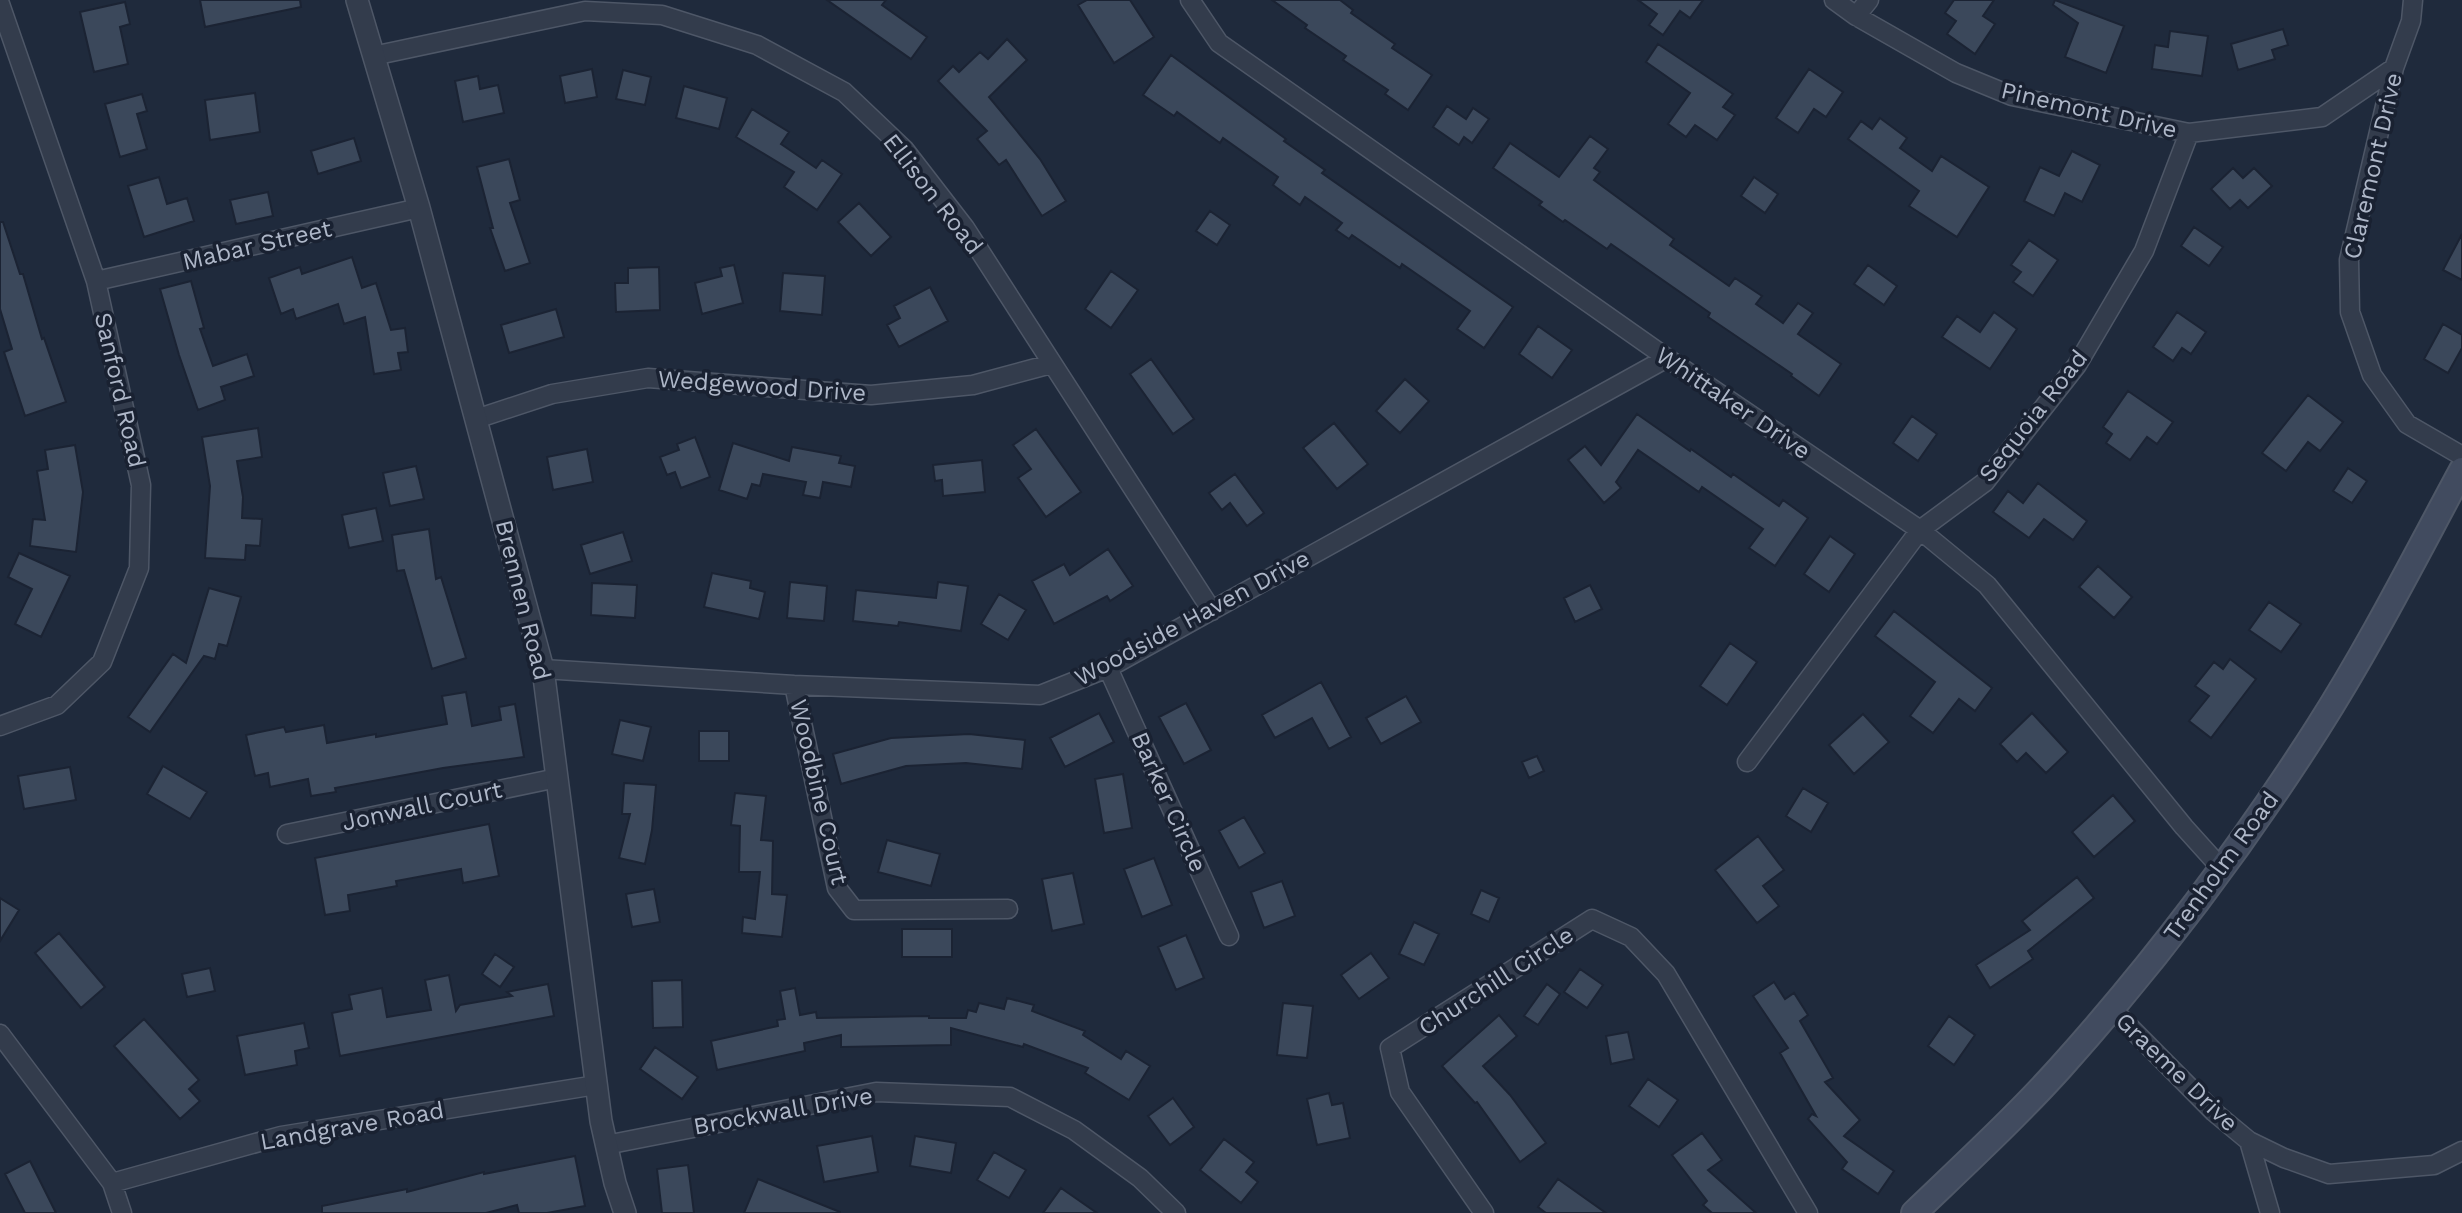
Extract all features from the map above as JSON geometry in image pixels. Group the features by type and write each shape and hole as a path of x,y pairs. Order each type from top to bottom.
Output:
{"main road":[{"name":"Trenholm Road","path":"1914,1213 2003,1128 2060,1068 2166,941 2221,868 2285,778 2348,678 2462,470"}],"street":[{"name":"Brennen Road","path":"357,0 419,208 543,669 596,1085 606,1144 625,1213"},
{"name":"Whittaker Drive","path":"1190,0 1219,43 1667,358 1920,530 1987,585 2184,827 2221,868"},
{"name":"Pinemont Drive","path":"1834,0 1856,16 1956,74 2012,96 2189,133 2322,117 2394,68"},
{"path":"1856,16 1869,0"},
{"name":"Claremont Drive","path":"2413,0 2411,21 2394,68 2349,260 2350,312 2372,375 2407,424 2462,456"},
{"name":"Sanford Road","path":"0,4 96,281 141,485 139,568 102,662 57,705 0,726"},
{"name":"Ellison Road","path":"373,56 585,11 662,15 757,45 844,92 905,149 965,228 1212,611"},
{"name":"Sequoia Road","path":"1747,762 1920,530 1985,482 2077,365 2144,251 2189,133"},
{"name":"Mabar Street","path":"96,281 419,208"},
{"name":"Woodside Haven Drive","path":"543,669 794,685 1040,695 1108,668 1667,358"},
{"name":"Wedgewood Drive","path":"477,419 552,394 648,378 871,395 974,385 1051,364"},
{"name":"Barker Circle","path":"1108,668 1229,936"},
{"name":"Woodbine Court","path":"794,685 836,888 853,910 1008,909"},
{"name":"Jonwall Court","path":"287,834 557,778"},
{"name":"Churchill Circle","path":"1484,1213 1400,1091 1390,1048 1592,919 1631,937 1666,974 1808,1213"},
{"name":"Graeme Drive","path":"2111,1008 2214,1112 2249,1141 2270,1213"},
{"path":"0,1034 112,1183 122,1213"},
{"name":"Landgrave Road","path":"112,1183 281,1136 596,1085"},
{"name":"Brockwall Drive","path":"606,1144 876,1092 1010,1097 1074,1130 1140,1178 1176,1213"},
{"path":"2249,1141 2284,1158 2329,1174 2434,1165 2462,1151"}],"building":[{"path":"200,0 300,0 301,7 205,27"},
{"path":"827,0 886,0 882,5 927,37 911,59"},
{"path":"1087,0 1130,0 1154,37 1114,63 1078,5"},
{"path":"1272,0 1340,0 1353,10 1351,13 1395,44 1392,48 1432,75 1408,110 1385,94 1388,90 1343,60 1346,56 1305,28 1307,25"},
{"path":"1638,0 1703,0 1690,18 1680,11 1663,35 1649,25 1657,14"},
{"path":"1954,0 1994,0 1983,16 1995,24 1975,54 1947,34 1956,21 1945,13"},
{"path":"2055,0 2124,26 2106,73 2065,57 2078,23 2053,5"},
{"path":"125,2 130,24 120,27 128,64 94,72 80,12"},
{"path":"2283,29 2288,45 2272,50 2275,59 2238,70 2231,44"},
{"path":"2170,31 2208,36 2202,76 2152,69 2155,45 2168,47"},
{"path":"1007,39 1027,60 989,97 1040,159 1066,201 1042,216 1006,160 999,165 977,139 987,131 938,81 953,66 959,72 980,52 988,59"},
{"path":"1658,44 1733,94 1723,107 1735,115 1717,140 1695,125 1686,137 1668,124 1690,93 1646,62"},
{"path":"1171,55 1286,139 1284,141 1325,170 1322,173 1513,307 1484,348 1457,329 1470,311 1402,264 1400,268 1352,235 1349,239 1336,230 1342,223 1305,197 1300,205 1273,185 1278,177 1223,138 1220,143 1177,112 1174,116 1143,95"},
{"path":"592,69 597,97 565,103 560,76"},
{"path":"1809,69 1843,92 1826,117 1814,109 1798,133 1776,118"},
{"path":"623,70 651,77 645,105 616,99"},
{"path":"478,76 480,89 498,85 504,113 463,122 455,81"},
{"path":"684,86 727,98 719,129 676,118"},
{"path":"255,93 260,132 210,140 205,100"},
{"path":"142,94 147,111 137,114 147,149 120,157 105,104"},
{"path":"1447,106 1466,119 1473,108 1489,119 1472,143 1464,137 1459,145 1433,127"},
{"path":"752,109 789,132 781,144 816,168 822,160 842,174 817,210 784,187 794,172 736,137"},
{"path":"1880,118 1907,138 1900,148 1932,171 1941,156 1989,187 1957,237 1909,206 1919,191 1848,139 1861,121 1872,129"},
{"path":"1590,136 1608,149 1594,168 1600,172 1594,180 1674,239 1670,245 1729,286 1735,278 1762,296 1756,304 1783,323 1798,303 1813,313 1798,334 1841,364 1819,396 1791,376 1792,374 1708,317 1710,313 1611,244 1607,249 1565,220 1563,222 1539,205 1542,202 1493,168 1510,143 1559,177"},
{"path":"354,138 361,161 318,174 311,151"},
{"path":"2072,151 2100,165 2082,202 2065,193 2054,216 2024,201 2040,167 2059,176"},
{"path":"509,159 520,200 510,203 530,263 505,271 490,228 493,228 477,167"},
{"path":"2233,168 2243,178 2254,168 2272,186 2248,208 2240,200 2230,209 2211,189"},
{"path":"159,177 167,204 187,198 194,221 144,237 128,186"},
{"path":"1754,177 1778,194 1765,213 1741,196"},
{"path":"268,192 273,216 236,224 230,200"},
{"path":"859,203 891,237 871,256 838,222"},
{"path":"1210,211 1230,225 1217,245 1196,231"},
{"path":"0,222 3,222 20,274 23,274 42,339 44,338 66,402 25,416 4,352 12,349 0,309"},
{"path":"2194,227 2223,247 2209,266 2181,246"},
{"path":"2462,234 2462,280 2443,270"},
{"path":"2029,240 2058,260 2033,296 2013,282 2021,272 2011,265"},
{"path":"352,257 362,288 376,283 391,330 405,328 408,352 398,353 401,370 374,374 365,317 344,324 338,304 296,319 293,309 281,314 269,278 300,267 302,274"},
{"path":"734,265 743,303 702,314 695,283 722,276 720,268"},
{"path":"1868,265 1897,286 1884,305 1854,284"},
{"path":"659,267 660,310 616,312 615,283 628,283 628,268"},
{"path":"1111,271 1138,290 1111,328 1085,309"},
{"path":"783,273 825,276 822,315 780,311"},
{"path":"191,281 204,328 200,329 213,366 247,354 254,376 221,387 225,400 198,410 160,289"},
{"path":"930,287 948,321 899,347 887,325 900,318 894,306"},
{"path":"556,309 564,337 509,353 501,325"},
{"path":"1994,312 2017,329 1990,369 1942,337 1957,316 1980,332"},
{"path":"2177,312 2206,332 2191,354 2182,348 2173,361 2153,347"},
{"path":"2443,324 2462,335 2462,348 2448,373 2424,359"},
{"path":"1538,326 1572,350 1552,378 1519,354"},
{"path":"1151,359 1194,419 1173,434 1130,374"},
{"path":"1405,379 1429,401 1400,433 1376,411"},
{"path":"2128,391 2173,422 2157,444 2147,437 2130,460 2106,443 2112,434 2103,427"},
{"path":"2308,395 2343,422 2320,451 2308,442 2286,471 2262,453"},
{"path":"1637,414 1731,477 1733,474 1779,506 1783,500 1808,518 1775,566 1749,548 1763,529 1702,487 1699,492 1638,450 1616,482 1621,488 1604,503 1568,460 1585,446 1601,465"},
{"path":"1912,416 1937,434 1918,461 1893,443"},
{"path":"1334,423 1368,464 1337,489 1303,448"},
{"path":"258,428 262,457 237,461 243,497 242,518 262,519 260,546 246,545 245,560 205,558 210,486 202,437"},
{"path":"1036,429 1081,492 1046,517 1018,478 1031,469 1013,445"},
{"path":"695,437 710,477 681,488 675,472 667,475 660,457 679,450 677,444"},
{"path":"733,443 789,461 792,447 841,456 839,463 855,466 851,487 823,482 820,498 803,495 806,482 763,474 760,486 752,484 747,499 719,490"},
{"path":"75,445 83,492 76,552 30,546 33,519 45,520 37,471 48,469 45,450"},
{"path":"587,449 593,482 553,490 547,457"},
{"path":"982,460 985,492 943,496 942,480 935,481 933,465"},
{"path":"416,466 424,499 390,506 383,473"},
{"path":"2348,468 2367,481 2352,503 2333,491"},
{"path":"1235,474 1264,513 1247,526 1230,503 1222,510 1209,493"},
{"path":"2038,483 2087,521 2073,540 2044,519 2029,538 1993,512 2008,491 2023,503"},
{"path":"376,508 383,541 349,548 342,515"},
{"path":"429,529 436,579 441,577 466,658 432,669 404,570 397,571 392,535"},
{"path":"623,532 632,561 590,574 581,545"},
{"path":"1830,536 1855,554 1829,592 1804,574"},
{"path":"1108,549 1133,586 1110,601 1107,596 1054,624 1032,581 1064,564 1070,575"},
{"path":"19,553 70,576 41,637 15,624 32,589 8,577"},
{"path":"2098,566 2132,597 2114,618 2079,587"},
{"path":"712,573 751,581 750,588 765,592 759,619 704,607"},
{"path":"790,582 827,586 824,621 787,618"},
{"path":"938,582 968,586 961,631 899,622 898,626 853,621 856,590 936,598"},
{"path":"592,583 637,585 635,618 591,615"},
{"path":"1590,585 1602,609 1575,622 1564,598"},
{"path":"209,588 241,597 227,646 219,644 215,659 204,656 150,732 128,717 173,654 186,663"},
{"path":"999,594 1026,610 1008,640 981,624"},
{"path":"2269,602 2301,624 2281,652 2249,630"},
{"path":"1894,611 1992,688 1975,711 1959,699 1933,733 1910,716 1935,682 1875,636"},
{"path":"1730,643 1757,662 1727,705 1700,686"},
{"path":"2230,659 2256,679 2211,738 2189,721 2209,696 2195,686 2214,662 2223,669"},
{"path":"1321,682 1351,737 1329,749 1312,718 1275,738 1262,715"},
{"path":"466,692 472,726 501,720 499,707 515,704 524,757 443,768 335,788 336,792 311,796 308,779 270,787 268,773 255,776 246,735 284,727 286,732 324,725 327,743 447,724 442,696"},
{"path":"1406,696 1421,722 1381,744 1366,718"},
{"path":"1186,703 1211,750 1184,764 1159,717"},
{"path":"1099,713 1114,742 1065,767 1050,738"},
{"path":"2032,713 2068,752 2046,773 2026,753 2017,762 2000,744"},
{"path":"1863,714 1889,742 1854,774 1829,745"},
{"path":"620,720 651,727 643,761 612,754"},
{"path":"699,731 729,731 729,761 699,761"},
{"path":"969,734 1025,740 1022,769 966,763 906,766 841,784 833,754 891,738"},
{"path":"1537,756 1544,771 1529,778 1522,762"},
{"path":"163,766 207,792 190,819 147,794"},
{"path":"70,767 76,800 24,809 18,776"},
{"path":"1123,774 1132,828 1104,833 1095,779"},
{"path":"624,783 656,785 652,830 645,864 619,858 630,814 622,814"},
{"path":"1803,788 1828,803 1811,832 1786,816"},
{"path":"735,793 766,796 761,840 773,841 772,894 787,895 782,937 742,933 743,917 755,919 760,872 739,872 740,826 731,825"},
{"path":"2113,795 2135,821 2094,857 2072,832"},
{"path":"1244,817 1265,853 1239,868 1219,831"},
{"path":"489,824 499,876 463,883 461,869 396,881 397,886 348,895 350,911 325,915 315,858"},
{"path":"1758,836 1784,870 1763,886 1779,906 1757,923 1715,870"},
{"path":"887,840 940,854 931,886 878,872"},
{"path":"1154,858 1172,905 1142,917 1124,869"},
{"path":"1073,873 1084,924 1052,931 1042,879"},
{"path":"2077,877 2094,898 2028,951 2033,959 1990,988 1976,965 2030,930 2022,921"},
{"path":"1282,881 1295,916 1264,928 1251,892"},
{"path":"654,889 660,922 632,927 626,894"},
{"path":"1481,890 1499,898 1489,922 1471,914"},
{"path":"0,898 19,910 0,941"},
{"path":"1414,922 1439,934 1424,965 1399,954"},
{"path":"902,929 952,929 952,957 902,957"},
{"path":"59,933 105,987 81,1008 35,953"},
{"path":"1186,935 1204,978 1176,990 1158,947"},
{"path":"1371,953 1389,978 1359,999 1341,975"},
{"path":"495,954 514,967 500,987 482,974"},
{"path":"210,968 215,991 187,997 182,974"},
{"path":"1580,969 1603,985 1587,1008 1564,992"},
{"path":"449,975 456,1011 460,1005 512,996 507,992 548,984 554,1016 340,1056 332,1013 352,1009 349,995 382,988 387,1017 431,1010 425,980"},
{"path":"682,980 683,1027 653,1028 652,981"},
{"path":"1774,982 1785,999 1794,993 1808,1015 1800,1021 1833,1078 1825,1082 1860,1120 1844,1136 1894,1171 1878,1194 1842,1169 1847,1162 1808,1119 1812,1114 1816,1116 1780,1053 1788,1048 1753,996"},
{"path":"1547,984 1560,994 1538,1025 1524,1016"},
{"path":"795,988 800,1015 816,1012 817,1018 966,1018 968,1010 976,1012 979,1003 1004,1009 1007,998 1034,1005 1032,1011 1085,1031 1083,1035 1121,1059 1126,1051 1150,1066 1129,1100 1085,1073 1088,1068 1024,1044 1023,1047 951,1028 951,1045 841,1047 841,1035 804,1043 805,1051 717,1070 711,1041 778,1026 777,1020 785,1019 780,991"},
{"path":"1283,1003 1313,1006 1307,1058 1277,1055"},
{"path":"1499,1015 1517,1036 1483,1066 1510,1095 1546,1143 1520,1162 1477,1102 1475,1103 1442,1066"},
{"path":"1949,1016 1975,1035 1954,1065 1928,1046"},
{"path":"144,1019 199,1080 189,1089 200,1101 180,1119 114,1046"},
{"path":"304,1023 309,1048 295,1051 297,1065 245,1075 237,1036"},
{"path":"1628,1032 1634,1059 1611,1064 1606,1036"},
{"path":"655,1047 698,1077 682,1099 640,1069"},
{"path":"1648,1079 1678,1100 1659,1127 1629,1106"},
{"path":"1329,1093 1332,1105 1343,1103 1350,1138 1317,1145 1307,1099"},
{"path":"1173,1098 1194,1127 1170,1145 1148,1116"},
{"path":"1702,1133 1722,1160 1708,1170 1756,1213 1712,1213 1703,1205 1707,1201 1672,1155"},
{"path":"872,1136 878,1172 824,1182 817,1146"},
{"path":"915,1136 956,1143 951,1173 910,1166"},
{"path":"1224,1139 1254,1162 1246,1172 1258,1182 1241,1203 1200,1170"},
{"path":"994,1152 1026,1170 1009,1198 977,1180"},
{"path":"575,1156 585,1206 547,1213 519,1213 517,1205 486,1213 322,1213 322,1206 407,1189 407,1192 484,1172"},
{"path":"30,1161 56,1213 25,1213 5,1174"},
{"path":"688,1165 694,1213 662,1213 657,1169"},
{"path":"758,1179 840,1212 840,1213 744,1213"},
{"path":"1558,1179 1606,1213 1546,1213 1538,1207"},
{"path":"1061,1188 1097,1213 1043,1213"}]}
